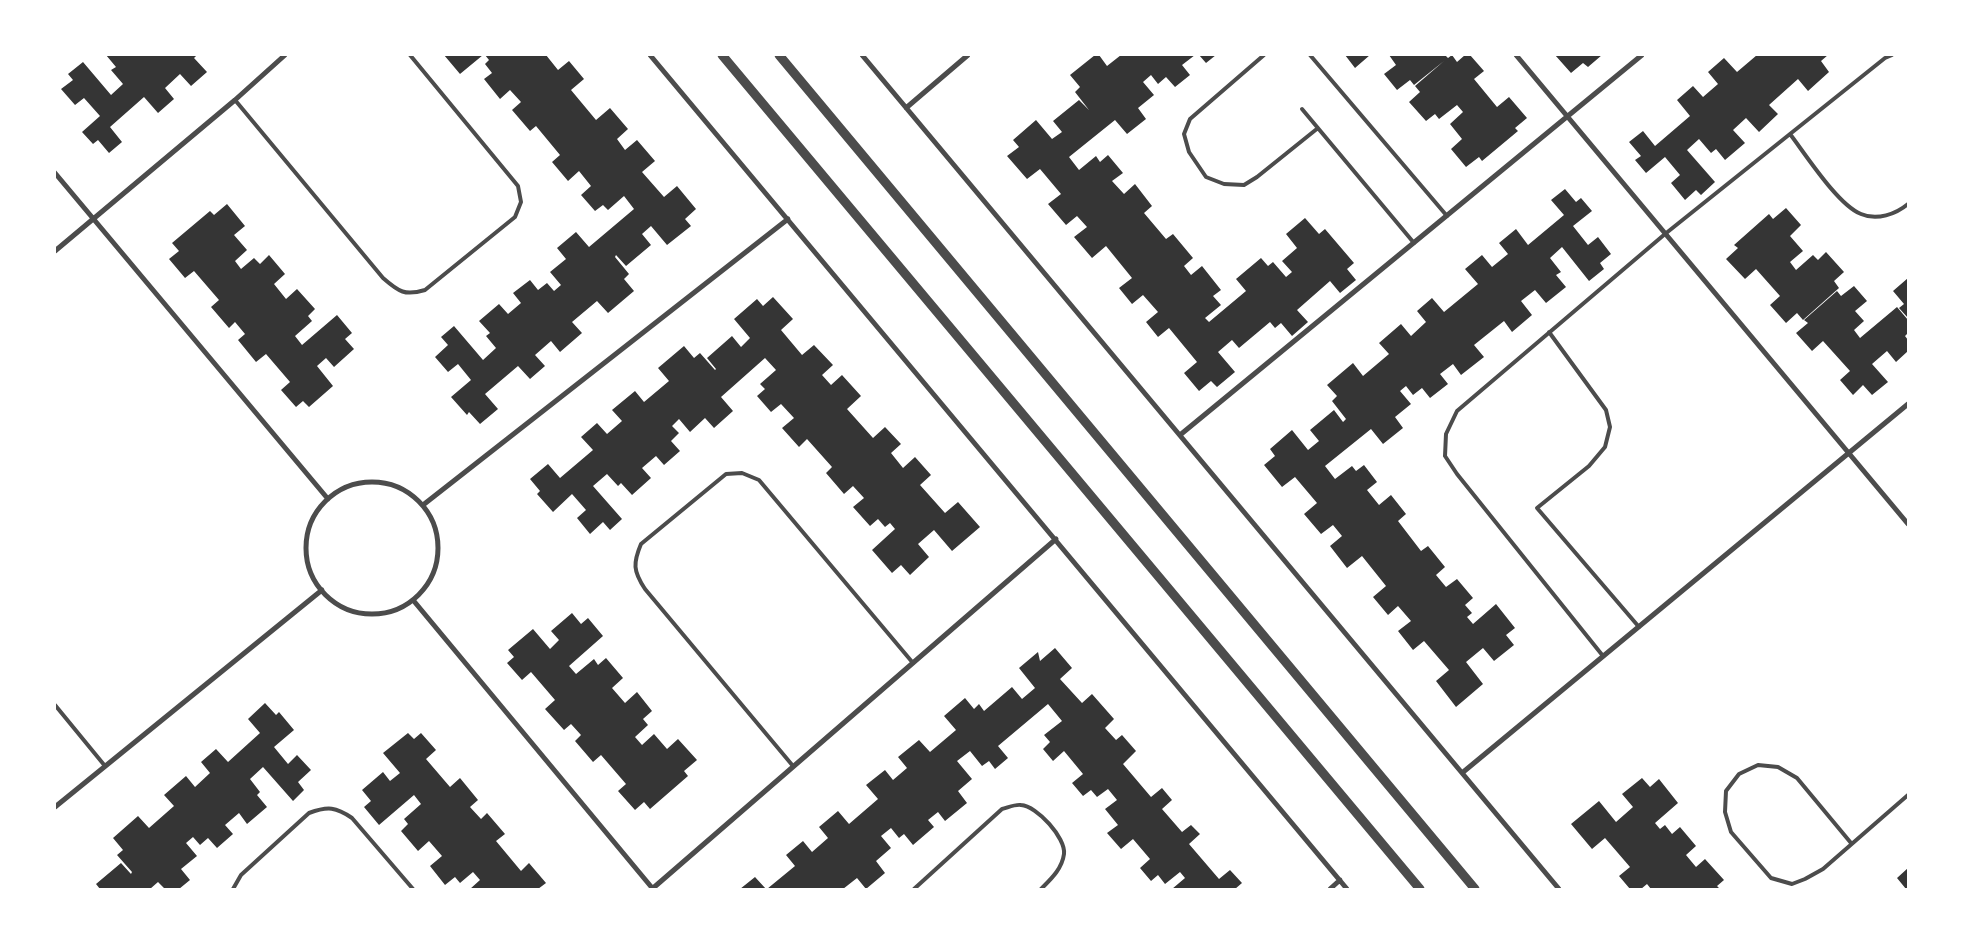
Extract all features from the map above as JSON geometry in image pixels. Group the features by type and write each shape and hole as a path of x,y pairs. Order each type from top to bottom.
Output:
{"street":[{"path":"55,251 235,100 285,55"},
{"path":"650,55 1347,889"},
{"path":"722,55 1420,889"},
{"path":"779,55 1475,889"},
{"path":"862,55 1559,889"},
{"path":"906,108 968,55"},
{"path":"1516,55 1908,524"},
{"path":"1180,435 1642,55"},
{"path":"55,174 328,499"},
{"path":"423,505 788,219"},
{"path":"1462,774 1908,404"},
{"path":"366,482 387,483 407,492 423,505 434,524 438,545 436,566 427,585 412,600 393,611 370,614 349,610 330,598 315,581 307,560 307,538 314,516 328,499 346,487 366,482"},
{"path":"412,600 652,889 1056,539"},
{"path":"55,807 322,590"},
{"path":"1330,889 1340,880"}],"lane":[{"path":"235,100 384,278 396,289 411,294 425,290 516,216 521,202 518,186 410,55"},
{"path":"1264,55 1190,120 1184,134 1188,152 1206,177 1224,184 1244,185 1257,177 1318,128"},
{"path":"1310,55 1447,216"},
{"path":"1603,656 1457,474 1445,456 1446,434 1457,411 1665,234 1885,58 1892,55"},
{"path":"1302,109 1414,243"},
{"path":"1790,134 1842,201 1862,214 1881,217 1908,204"},
{"path":"1549,332 1606,410 1610,426 1605,447 1588,466 1536,508 1638,627"},
{"path":"794,766 645,589 638,577 635,559 641,544 726,474 742,473 759,480 913,663"},
{"path":"55,706 105,766"},
{"path":"1851,843 1797,778 1778,768 1758,765 1739,774 1726,791 1725,812 1731,832 1771,878 1792,884 1823,869 1908,795"},
{"path":"914,889 1002,809 1020,804 1036,810 1061,839 1064,854 1057,873 1041,889"},
{"path":"233,889 241,875 309,813 322,808 339,810 352,818 413,889"}],"building":[{"path":"106,55 197,55 194,58 207,72 191,86 180,74 165,88 174,99 158,113 144,97 110,127 122,142 109,153 98,140 93,144 82,132 100,116 84,98 75,105 61,89 73,80 68,74 83,62 111,95 123,84 111,70 116,67"},
{"path":"444,55 483,55 460,74"},
{"path":"485,55 546,55 558,70 569,61 584,79 571,90 596,120 610,108 628,129 617,139 625,150 637,140 655,161 642,172 664,197 677,186 696,209 685,219 691,226 667,245 651,226 642,234 651,245 626,266 616,255 615,257 629,274 624,279 634,291 608,313 597,301 572,322 582,333 560,352 551,341 535,355 545,366 530,379 518,366 485,394 498,409 480,424 469,412 467,415 451,397 471,380 458,364 448,372 435,357 448,345 441,337 454,326 483,360 496,348 486,336 490,333 479,321 499,304 508,314 521,303 513,293 530,280 538,290 547,283 554,291 561,285 550,272 566,259 557,248 576,232 589,247 634,209 624,196 608,210 603,205 595,211 581,195 591,186 579,171 568,181 552,162 560,155 536,126 530,131 512,110 521,102 510,90 500,99 484,79 492,73 485,64 489,60"},
{"path":"1095,55 1099,55 1107,66 1121,55 1195,55 1182,65 1190,75 1175,87 1166,77 1158,84 1151,75 1143,82 1154,95 1138,108 1146,119 1127,134 1115,120 1069,157 1079,170 1096,156 1100,162 1108,155 1123,173 1112,181 1124,194 1135,184 1152,206 1144,213 1166,239 1173,234 1193,258 1184,266 1191,275 1202,266 1221,290 1213,296 1221,305 1205,318 1209,322 1246,291 1236,279 1261,258 1268,266 1273,262 1286,277 1292,272 1282,261 1297,248 1286,234 1305,218 1319,234 1325,229 1354,263 1347,269 1356,280 1340,293 1330,281 1297,310 1308,322 1292,336 1281,323 1275,328 1270,322 1239,348 1232,340 1218,352 1235,372 1217,387 1211,381 1199,391 1184,373 1197,362 1169,328 1158,337 1146,322 1158,312 1143,295 1132,304 1119,288 1132,278 1106,246 1092,258 1074,237 1087,227 1077,216 1066,225 1048,204 1061,194 1040,169 1027,179 1007,156 1019,147 1013,140 1036,120 1052,139 1062,132 1053,121 1079,100 1089,110 1075,92 1080,87 1070,75"},
{"path":"1199,55 1216,55 1206,63"},
{"path":"1345,55 1370,55 1355,68"},
{"path":"1389,55 1445,55 1448,58 1452,55 1457,62 1465,55 1470,55 1484,71 1474,79 1497,107 1509,97 1527,118 1515,128 1518,131 1482,161 1479,157 1466,167 1451,149 1462,139 1450,124 1463,112 1457,105 1439,119 1435,114 1426,121 1409,102 1420,92 1415,86 1444,61 1414,85 1410,80 1397,90 1384,74 1396,65"},
{"path":"1555,55 1602,55 1588,67 1583,63 1571,73"},
{"path":"1757,55 1828,55 1821,61 1829,72 1808,91 1798,79 1769,105 1778,114 1759,132 1746,118 1733,130 1745,143 1725,160 1716,149 1711,153 1699,139 1687,150 1715,182 1701,195 1696,190 1685,200 1671,183 1680,175 1665,157 1646,173 1635,160 1641,156 1629,142 1643,131 1655,146 1690,116 1677,100 1693,86 1703,97 1718,84 1708,72 1724,58 1737,72"},
{"path":"1565,189 1576,202 1581,198 1592,211 1573,226 1588,245 1598,237 1611,254 1600,263 1604,269 1589,281 1562,247 1550,258 1561,272 1556,275 1566,287 1546,303 1535,290 1521,301 1532,315 1512,332 1504,321 1474,345 1484,357 1461,375 1453,364 1440,374 1448,384 1430,398 1422,388 1413,395 1406,386 1400,391 1411,404 1395,417 1403,428 1383,444 1371,429 1325,466 1335,479 1352,466 1356,471 1364,465 1377,482 1367,490 1379,505 1391,495 1406,514 1398,521 1421,551 1428,546 1445,567 1436,575 1446,587 1457,579 1473,598 1465,605 1472,613 1467,617 1473,624 1496,604 1515,628 1506,635 1514,645 1494,661 1483,648 1466,662 1483,684 1456,707 1436,681 1449,670 1424,641 1413,650 1398,631 1411,621 1398,606 1388,615 1373,597 1386,586 1362,556 1347,568 1330,546 1342,536 1333,525 1321,534 1304,514 1317,503 1295,477 1282,487 1264,465 1275,456 1270,449 1292,430 1308,450 1319,441 1310,430 1334,410 1343,422 1346,419 1332,401 1337,396 1327,385 1353,363 1363,376 1389,354 1379,343 1401,324 1411,336 1426,322 1417,311 1432,298 1444,312 1478,284 1465,269 1482,255 1492,267 1508,254 1499,243 1516,229 1528,245 1564,215 1551,200"},
{"path":"227,204 245,226 234,235 247,250 235,261 241,269 254,258 260,264 269,255 285,274 274,284 286,299 297,289 315,309 308,316 312,321 295,336 302,345 337,315 352,333 345,339 354,349 334,367 326,358 317,366 333,386 309,407 303,401 296,407 281,390 290,382 266,354 256,362 238,340 245,334 235,322 229,328 211,307 219,300 194,271 185,278 169,259 179,251 172,243 210,211 214,215"},
{"path":"1786,208 1801,225 1790,236 1803,251 1790,262 1796,270 1813,255 1818,260 1826,252 1844,272 1834,281 1839,288 1803,320 1797,313 1786,323 1770,305 1780,296 1756,269 1745,279 1726,259 1738,248 1734,245 1769,214 1773,219"},
{"path":"1908,278 1908,318 1899,308 1904,304 1893,291"},
{"path":"1854,286 1867,301 1855,311 1864,321 1854,330 1860,338 1897,307 1908,320 1908,333 1905,336 1908,340 1908,351 1896,362 1887,351 1872,364 1888,382 1872,395 1863,385 1853,395 1840,380 1850,371 1823,341 1812,351 1796,333 1808,323 1804,320 1837,291 1841,296"},
{"path":"773,297 793,319 781,330 802,355 814,345 833,365 822,375 831,385 842,375 861,396 847,409 873,438 885,427 901,444 891,453 903,468 915,457 931,475 920,485 945,513 958,502 980,527 952,551 934,530 918,544 929,557 910,575 901,565 892,573 872,550 895,529 890,523 885,527 878,519 870,526 853,507 864,498 853,486 844,494 826,473 832,467 807,439 799,447 782,428 794,418 781,404 771,412 757,396 765,389 760,384 776,370 765,358 721,397 733,411 714,428 705,418 690,432 679,419 672,426 679,433 671,441 680,451 664,465 656,456 642,468 651,478 632,495 621,483 618,486 607,474 593,486 622,519 610,530 603,522 590,534 577,518 586,510 572,494 553,512 537,494 540,491 530,479 548,464 560,478 593,450 581,437 597,423 607,434 622,421 612,410 635,391 644,402 669,381 658,368 684,346 694,358 700,353 715,370 707,358 732,336 741,347 750,338 734,319 757,299 763,306"},
{"path":"572,613 581,624 588,618 603,636 569,666 576,674 594,659 598,665 606,658 623,678 612,688 625,703 637,692 652,711 643,719 648,725 635,737 642,745 654,734 667,749 678,739 697,760 684,771 688,776 650,809 644,802 635,810 618,791 626,784 601,755 593,762 575,741 581,735 571,724 564,730 545,709 555,700 531,672 522,680 507,663 514,657 508,650 533,629 550,649 559,640 551,631"},
{"path":"1055,648 1072,668 1060,679 1082,703 1092,694 1114,719 1105,728 1116,740 1122,735 1136,751 1123,764 1151,797 1162,788 1172,800 1162,809 1182,832 1191,825 1200,834 1189,844 1219,879 1230,870 1242,883 1235,889 1172,889 1185,878 1180,872 1165,884 1158,875 1151,881 1140,868 1150,859 1133,839 1121,849 1107,833 1118,825 1105,809 1117,800 1108,789 1097,797 1091,790 1083,796 1072,783 1083,774 1064,751 1053,761 1043,749 1050,742 1044,735 1062,721 1048,704 998,746 1008,758 995,769 989,761 982,766 970,751 957,761 972,779 958,791 967,803 945,821 938,812 928,820 934,827 913,845 904,834 899,838 891,828 881,836 891,848 876,861 885,873 866,889 857,878 843,889 767,889 795,866 786,855 803,841 812,852 828,838 819,827 838,811 849,824 878,799 866,785 885,770 893,780 907,768 898,757 919,740 930,752 956,730 944,716 965,698 974,709 979,704 984,711 1012,687 1022,699 1035,688 1019,668 1038,652 1040,661"},
{"path":"265,703 276,715 279,712 294,730 274,747 288,764 297,755 311,770 298,782 304,790 293,801 263,767 250,779 260,792 257,795 267,807 247,824 239,813 225,825 233,834 217,848 208,838 200,845 193,837 186,843 197,856 181,869 190,880 179,889 165,889 158,882 150,889 100,889 96,884 121,863 131,874 132,872 117,855 123,850 113,838 138,816 149,828 174,806 164,795 186,776 195,787 210,773 201,762 216,749 228,762 260,733 248,719"},
{"path":"408,733 414,739 421,733 436,750 426,759 450,787 460,778 478,800 470,807 481,819 487,813 505,834 496,841 521,871 529,863 546,883 538,889 470,889 480,880 473,872 460,883 455,877 445,885 430,866 442,856 429,841 418,851 401,831 408,824 404,819 421,804 414,795 379,825 364,807 371,801 362,790 383,772 390,781 400,773 383,753"},
{"path":"1642,778 1650,787 1659,779 1678,803 1655,823 1660,829 1665,825 1672,834 1680,827 1696,846 1686,855 1696,867 1705,859 1724,880 1717,886 1720,889 1651,889 1647,884 1641,889 1630,889 1619,876 1630,867 1605,838 1592,849 1571,824 1599,801 1616,822 1633,807 1622,794"},
{"path":"1908,868 1908,889 1906,889 1897,878"},
{"path":"755,877 766,889 740,889"}]}
